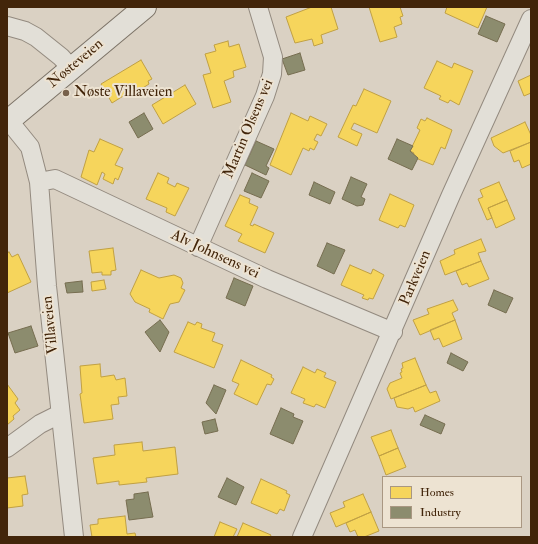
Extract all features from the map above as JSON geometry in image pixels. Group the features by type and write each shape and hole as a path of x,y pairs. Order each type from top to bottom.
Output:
{"main road":[{"name":"Nøsteveien","path":"8,122 145,7"}],"street":[{"name":"Martin Olsens vei","path":"198,247 265,96 272,74 273,57 258,7"},
{"name":"Parkveien","path":"302,537 451,195 531,19"},
{"path":"7,26 25,31 36,38 61,57 71,68"},
{"name":"Villaveien","path":"8,122 30,147 39,182 42,234 74,537"},
{"name":"Alv Johnsens vei","path":"39,182 54,180 267,279 392,332"},
{"path":"7,448 28,432 60,414"}],"building: Homes":[{"path":"312,7 331,7 338,29 321,35 323,43 314,46 312,39 295,43 286,17"},
{"path":"369,7 400,7 403,16 400,17 402,24 394,27 397,37 380,42"},
{"path":"447,7 487,7 478,28 445,13"},
{"path":"228,41 229,47 239,44 246,67 233,71 234,77 224,81 231,102 213,108 203,75 211,73 205,54 216,51 214,45"},
{"path":"141,60 152,79 148,81 149,84 138,91 136,88 112,103 101,84"},
{"path":"437,61 452,68 454,63 473,71 459,105 450,100 448,103 439,99 441,96 424,88"},
{"path":"531,75 531,93 524,96 518,81"},
{"path":"185,85 196,104 163,124 152,105"},
{"path":"364,89 391,101 377,133 354,123 351,129 362,134 357,146 338,137 353,105 356,106"},
{"path":"291,113 308,121 310,116 327,124 321,136 317,134 314,140 318,142 314,150 310,148 309,151 303,148 291,175 270,165"},
{"path":"427,118 452,130 445,149 441,147 433,165 418,159 413,155 414,153 410,151 420,130 417,128 421,119 425,121"},
{"path":"525,122 531,135 531,142 503,153 494,146 491,138"},
{"path":"100,139 123,149 115,165 123,168 118,180 115,178 113,184 103,179 105,174 102,172 97,185 81,177 89,150 94,152"},
{"path":"531,142 531,164 522,168 519,160 514,162 510,151"},
{"path":"158,173 169,178 167,183 175,187 177,183 189,188 175,216 166,212 167,208 146,199"},
{"path":"499,182 507,200 488,208 492,218 487,220 478,199 483,197 480,190"},
{"path":"390,194 414,205 405,227 400,225 398,228 379,220"},
{"path":"240,195 250,199 249,203 258,207 250,225 253,226 254,224 274,233 265,253 238,241 242,234 225,226"},
{"path":"507,200 515,219 496,228 488,208"},
{"path":"481,239 486,251 478,253 481,261 445,275 440,261 455,254 454,250"},
{"path":"113,248 116,270 111,271 111,275 102,275 102,272 92,273 89,251"},
{"path":"9,252 12,257 18,254 31,282 7,293 7,253"},
{"path":"481,261 489,279 469,287 467,283 462,285 456,271"},
{"path":"350,265 371,274 373,269 384,275 373,299 369,298 368,300 362,298 364,295 341,285"},
{"path":"141,270 159,278 174,275 181,278 183,283 181,288 185,290 179,302 170,304 163,319 149,312 150,309 135,302 130,294"},
{"path":"104,280 106,289 92,291 91,282"},
{"path":"453,300 458,310 452,313 455,320 420,335 413,320 429,314 427,309"},
{"path":"455,320 462,339 443,347 439,338 434,340 430,330"},
{"path":"188,322 195,325 197,322 202,324 201,328 215,333 212,341 223,345 214,368 174,352"},
{"path":"415,358 426,385 391,399 387,389 390,383 402,378 400,373 402,372 401,369 403,368 402,363"},
{"path":"241,360 272,375 271,377 274,379 271,385 267,384 257,405 234,394 239,384 232,381"},
{"path":"100,364 101,377 114,375 116,380 125,378 127,396 118,397 119,404 111,405 113,419 84,423 80,394 82,393 80,366"},
{"path":"303,367 315,373 317,369 326,373 324,377 336,382 325,408 316,404 314,407 303,403 305,399 291,393"},
{"path":"7,384 18,399 15,403 20,410 13,416 14,419 7,425"},
{"path":"426,385 430,393 436,391 440,401 415,412 413,407 408,409 397,407 394,398"},
{"path":"391,430 398,448 379,456 371,437"},
{"path":"142,442 143,451 175,447 178,474 146,478 147,482 119,485 119,481 97,484 93,458 115,455 114,445"},
{"path":"398,448 406,467 386,475 379,456"},
{"path":"25,476 28,494 22,495 23,506 7,508 7,478"},
{"path":"261,479 287,491 286,493 290,495 284,511 280,509 277,514 251,503"},
{"path":"363,494 371,512 336,527 330,513 345,507 343,502"},
{"path":"371,512 379,531 364,537 358,537 355,530 350,532 346,523"},
{"path":"125,516 127,534 135,533 136,537 92,537 90,525 98,524 98,519"},
{"path":"220,522 237,529 233,537 214,537"},
{"path":"243,523 271,535 270,537 237,537"}],"building: Industry":[{"path":"486,16 505,24 497,42 478,34"},
{"path":"300,53 305,70 288,75 282,59"},
{"path":"144,113 153,129 138,138 129,122"},
{"path":"397,139 413,146 410,151 418,158 412,170 388,159"},
{"path":"256,141 274,149 266,166 269,168 266,175 245,165"},
{"path":"252,173 269,181 261,198 244,191"},
{"path":"351,177 367,184 361,197 365,199 363,205 357,206 342,199"},
{"path":"314,182 335,192 330,204 309,195"},
{"path":"327,243 345,250 334,274 317,266"},
{"path":"234,278 253,286 245,306 226,298"},
{"path":"82,281 83,292 67,293 65,283"},
{"path":"494,290 513,298 506,313 488,305"},
{"path":"160,320 169,332 160,352 145,332"},
{"path":"31,326 38,346 15,353 8,333"},
{"path":"451,353 468,362 463,371 447,363"},
{"path":"214,385 226,390 216,414 206,403"},
{"path":"281,408 294,414 293,417 303,421 293,444 270,434"},
{"path":"425,415 445,424 441,434 420,425"},
{"path":"215,419 218,431 205,434 202,422"},
{"path":"227,478 244,487 236,505 218,497"},
{"path":"148,492 153,517 129,520 126,500 134,499 134,494"}],"place":[{"name":"Nøste Villaveien","path":"66,93"}]}
